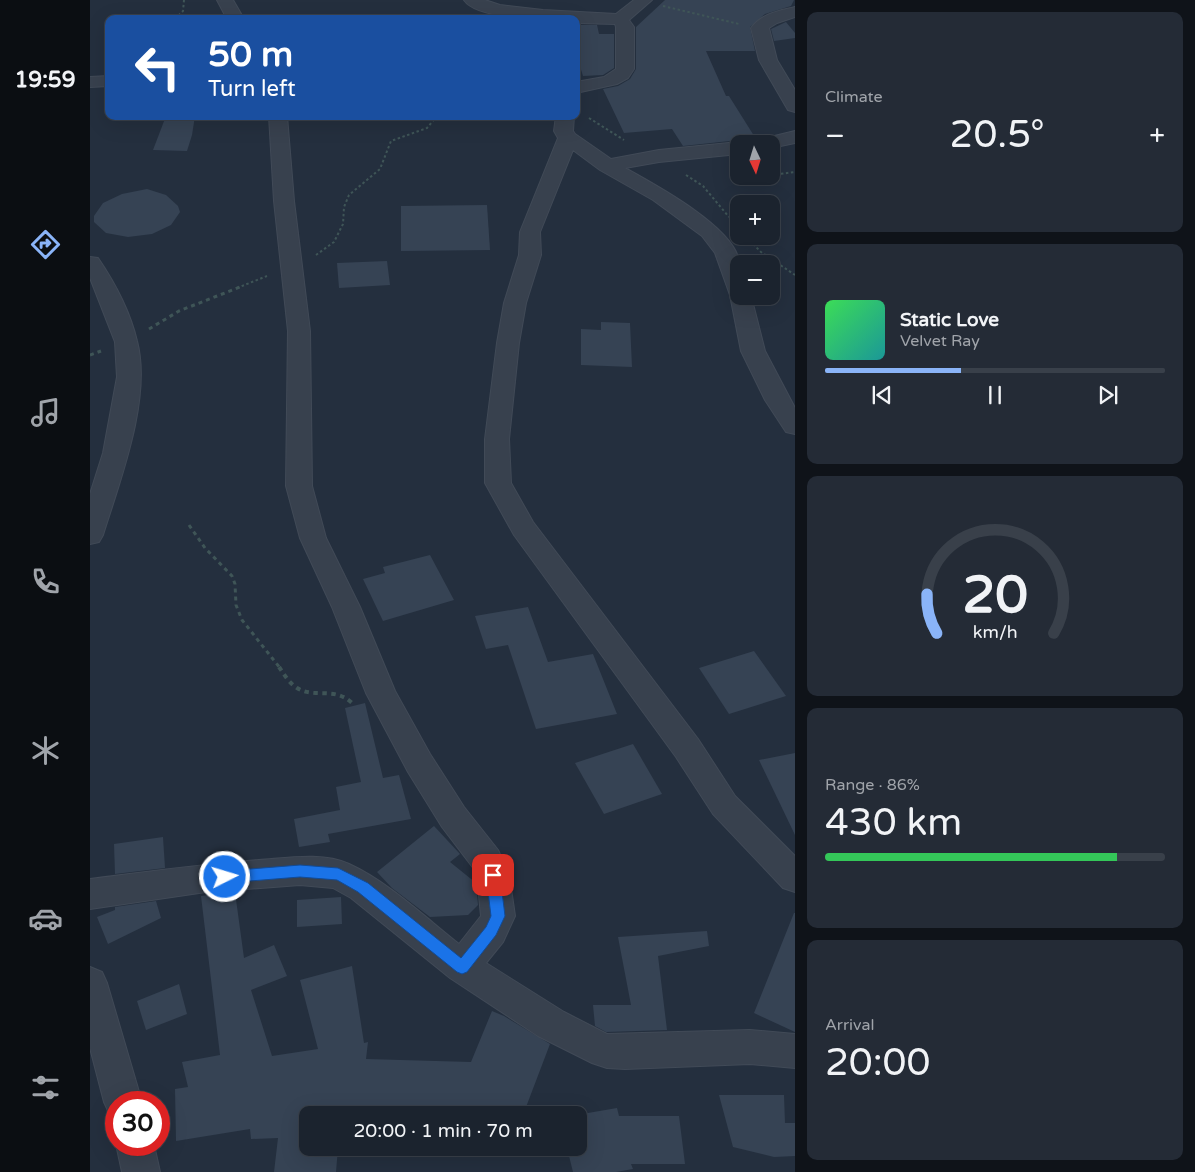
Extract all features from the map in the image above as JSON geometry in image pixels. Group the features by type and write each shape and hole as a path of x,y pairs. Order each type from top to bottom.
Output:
{"street":[{"path":"225,0 234,15"},
{"path":"472,0 483,7 504,11 562,15"},
{"path":"580,16 620,19 651,2"},
{"path":"795,12 773,18 764,23 760,28 768,60 795,106"},
{"path":"580,87 615,79 623,74 625,69 625,27 620,19"},
{"path":"90,82 105,82"},
{"path":"278,120 284,201 299,330 299,486 313,538 346,607 386,702 419,763 453,817 486,860 493,875 498,916 491,931 462,967"},
{"path":"573,123 607,166 660,196 709,232 725,252 730,267"},
{"path":"573,123 530,232 530,255 514,311 508,343 497,439 498,483 522,528 659,710 724,806 795,878"},
{"path":"780,140 795,137"},
{"path":"607,166 659,156 730,149"},
{"path":"90,263 102,280 112,300 126,342 128,391 116,453 90,535"},
{"path":"742,305 753,350 777,400 795,426"},
{"path":"90,894 206,878 300,871 338,874 363,888 462,967 551,1024 592,1046 607,1051 750,1047 795,1051"},
{"path":"90,983 120,1091"},
{"path":"137,1156 141,1172"}],"path":[{"path":"179,15 183,11 184,0"},
{"path":"651,2 760,28"},
{"path":"126,342 179,312 316,255 334,242 343,224 344,207 349,195 380,169 391,141 418,133 428,128 434,120"},
{"path":"573,123 625,141 659,156 703,186 730,218"},
{"path":"780,174 795,172"},
{"path":"754,245 761,252 795,275"},
{"path":"189,525 205,548 232,576 235,584 236,605 242,620 292,684 297,689 306,692 334,692 345,696 355,707"}],"building":[{"path":"665,0 794,0 791,6 765,14 750,27 755,51 706,51 726,96 729,96 753,135 730,135 730,141 683,146 672,129 624,133 603,89 618,86 630,79 636,69 636,27"},
{"path":"786,22 795,33 795,38 774,41 771,29"},
{"path":"581,25 597,25 599,34 614,34 614,68 603,75 583,76 580,66"},
{"path":"164,120 194,120 187,151 153,150"},
{"path":"147,189 166,195 178,206 180,212 171,225 152,234 128,237 106,233 94,222 94,216 103,203 122,194"},
{"path":"487,205 490,250 401,251 401,206"},
{"path":"387,261 390,285 339,288 337,263"},
{"path":"601,322 630,323 632,367 581,365 581,329 601,330"},
{"path":"430,555 454,600 383,621 363,579 385,573 383,567"},
{"path":"528,607 548,662 593,654 617,714 536,729 508,645 486,649 475,616"},
{"path":"754,651 786,696 729,714 699,668"},
{"path":"365,703 383,778 399,775 411,819 328,834 330,842 299,847 294,819 340,810 336,787 361,782 345,708"},
{"path":"633,744 662,794 604,814 575,763"},
{"path":"795,753 795,835 759,760"},
{"path":"434,826 460,854 450,862 476,883 478,905 468,915 430,917 392,888 377,872"},
{"path":"163,837 165,868 115,874 114,844"},
{"path":"235,892 244,958 274,945 287,976 251,990 272,1056 318,1049 300,980 352,966 364,1043 368,1042 366,1059 471,1062 492,1011 504,1016 550,1044 526,1106 299,1106 299,1156 337,1156 336,1172 274,1172 278,1138 251,1139 250,1129 176,1141 175,1089 188,1087 182,1062 220,1055 201,896"},
{"path":"341,897 342,924 297,927 297,900"},
{"path":"156,901 161,918 108,944 97,917 115,910 115,907"},
{"path":"795,913 795,1032 754,1013"},
{"path":"707,931 709,946 658,956 667,1030 606,1032 595,1026 593,1005 631,1005 618,937"},
{"path":"179,984 187,1014 146,1030 137,1001"},
{"path":"719,1095 784,1095 785,1123 795,1123 795,1156 774,1157 733,1147"},
{"path":"617,1108 619,1116 679,1116 685,1164 631,1164 633,1169 616,1172 573,1172 569,1156 587,1156 587,1113"}],"route":[{"path":"225,877 300,871 338,874 363,888 462,967 491,931 498,916 493,875"}]}
